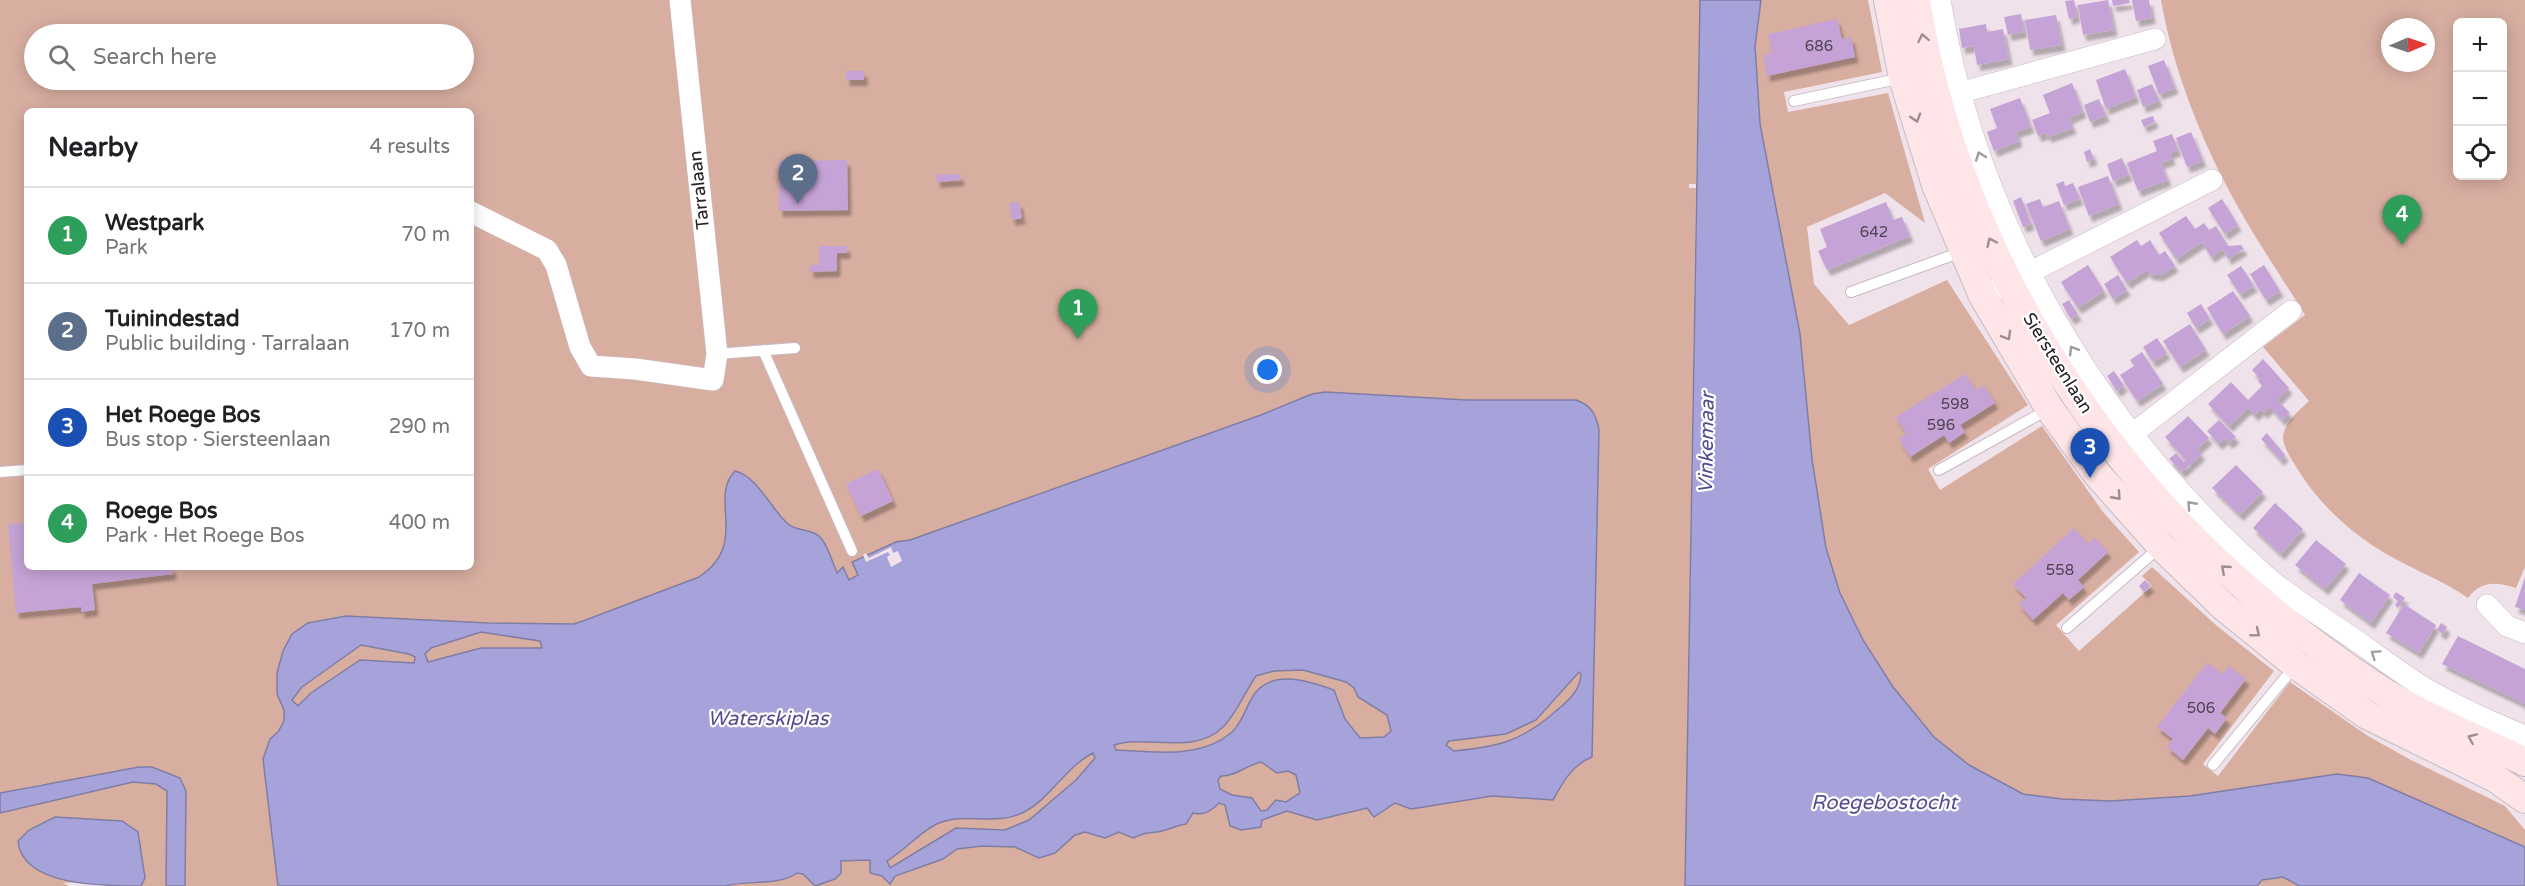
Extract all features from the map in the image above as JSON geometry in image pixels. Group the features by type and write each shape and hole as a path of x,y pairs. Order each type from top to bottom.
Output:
{"main road":[{"name":"Siersteenlaan","path":"1888,0 1903,78 1936,185 1983,296 2049,408 2097,474 2161,546 2223,606 2296,665 2367,715 2412,709 2494,778 2525,800"},
{"name":"Siersteenlaan","path":"1916,0 1941,110 1970,192 2020,278 2058,369 2120,457 2164,508 2215,560 2292,626 2370,683 2412,709 2525,762"}],"street":[{"name":"Tarralaan","path":"474,214 547,250 556,265 580,347 591,366 634,369 713,380 717,354 680,0"},
{"name":"Siersteenlaan","path":"1940,0 1959,93 1999,206 2020,278 2131,435 2200,514 2412,709 2525,736"},
{"path":"1959,93 2156,39"},
{"path":"1983,296 2212,180"},
{"path":"2131,435 2291,311"},
{"path":"2487,605 2508,626 2525,633"}],"lane":[{"path":"1794,101 1903,78"},
{"path":"1851,292 1964,250"},
{"path":"717,354 795,348"},
{"path":"763,351 852,551"},
{"name":"Siersteenlaan","path":"1939,470 2049,408"},
{"path":"0,472 24,470"},
{"path":"2067,628 2161,546"},
{"path":"2213,765 2296,665"}],"shaded area":[{"path":"0,0 1700,0 1696,184 1689,184 1689,188 1696,188 1685,886 185,886 186,791 180,778 42,784 0,793"},
{"path":"1761,0 1868,0 1882,72 1784,92 1788,112 1888,93 1925,223 1885,193 1807,227 1814,284 1849,325 1947,280 2028,405 1928,469 1940,490 2042,426 2103,512 2139,552 2056,625 2079,651 2152,586 2142,576 2152,567 2217,626 2274,671 2203,764 2218,776 2290,682 2368,736 2409,759 2505,806 2525,830 2525,847 2368,778 2337,774 2190,796 2110,801 2062,799 2023,794 1969,765 1934,737 1893,687 1863,640 1840,593 1826,548 1812,459 1800,334 1760,124 1755,46"},
{"path":"2161,0 2525,0 2525,567 2516,588 2502,584 2484,585 2468,598 2444,583 2387,555 2344,524 2319,499 2298,470 2286,450 2283,437 2286,426 2309,401 2263,347 2305,315 2263,249 2213,159 2194,115 2171,47"},
{"path":"133,782 156,784 167,790 166,886 141,886 145,878 63,883 69,886 0,886 0,813"},
{"path":"2283,877 2299,886 2258,886 2262,880"}],"water":[{"path":"1700,0 1761,0 1755,46 1760,124 1800,334 1812,459 1826,548 1840,593 1863,640 1893,687 1934,737 1969,765 2023,794 2062,799 2110,801 2190,796 2337,774 2368,778 2525,847 2525,886 2299,886 2283,877 2262,880 2257,886 1685,886"},
{"name":"Waterskiplas","path":"1325,392 1467,400 1576,400 1589,407 1594,415 1599,430 1592,757 1574,769 1553,800 1492,796 1411,809 1395,803 1374,817 1367,808 1317,820 1287,811 1262,820 1261,827 1241,830 1230,826 1225,805 1219,803 1207,812 1193,813 1186,824 1133,838 1119,832 1105,838 1085,832 1075,835 1055,853 1039,858 1015,847 982,846 957,849 943,859 895,876 890,884 882,876 870,873 870,860 841,861 841,873 835,879 815,886 803,874 797,873 782,880 725,886 278,886 263,759 270,739 278,732 284,721 284,710 277,694 277,673 283,651 292,634 308,623 346,616 488,623 574,624 583,621 699,577 714,564 722,550 726,536 725,495 728,482 735,471 743,474 757,486 788,524 821,538 837,573 843,567 849,580 858,575 852,562 896,542 910,540 1261,415 1312,394","holes":["481,632 540,641 542,648 481,648 428,662 425,654 431,648","361,645 415,657 414,663 360,660 311,693 298,706 292,700 302,687","1303,670 1346,682 1354,688 1358,697 1387,715 1391,731 1384,737 1360,738 1345,719 1334,690 1304,681 1283,679 1264,685 1256,692 1239,723 1220,741 1177,752 1116,750 1114,745 1127,742 1184,743 1211,736 1228,722 1256,676 1274,671","1579,672 1580,680 1569,699 1544,721 1520,736 1497,744 1454,751 1446,745 1449,741 1506,734 1536,720","1093,753 1095,758 1076,780 1029,820 1005,830 956,828 890,868 887,861 939,823 960,819 1012,817 1022,813 1041,800 1074,766","1261,762 1277,773 1288,771 1296,775 1300,793 1286,802 1276,800 1267,810 1261,811 1252,798 1232,795 1220,789 1218,780 1221,776 1231,775"]},
{"path":"139,767 152,767 180,778 186,791 185,886 166,886 167,791 156,784 133,782 0,813 0,793"},
{"path":"55,817 122,821 138,832 145,878 141,886 86,884 48,875 33,867 23,856 18,841 29,830"}],"pier":[{"path":"891,547 893,553 898,551 902,561 891,567 887,557 890,555 888,552 866,562 863,555 866,553 869,558"}],"building":[{"path":"2074,0 2077,17 2069,19 2065,1"},
{"path":"2108,0 2114,30 2083,35 2078,5"},
{"path":"2112,0 2129,0 2130,3 2113,6"},
{"path":"2132,0 2149,0 2152,18 2136,21"},
{"path":"2021,14 2024,32 2008,35 2004,17"},
{"path":"2056,15 2062,45 2030,50 2025,20"},
{"path":"1837,19 1842,39 1851,37 1855,57 1767,76 1763,55 1772,54 1768,34"},
{"path":"1986,24 1987,32 2003,29 2009,59 1977,65 1974,46 1962,48 1959,29"},
{"path":"2164,60 2175,88 2159,94 2148,66"},
{"path":"2125,69 2136,97 2106,109 2096,80"},
{"path":"846,71 864,71 864,80 846,80"},
{"path":"2072,83 2083,112 2069,118 2073,128 2048,137 2047,133 2038,136 2032,120 2050,113 2043,95"},
{"path":"2152,84 2159,101 2143,107 2137,90"},
{"path":"2020,98 2031,127 2016,132 2019,141 1994,151 1987,132 1997,128 1990,109"},
{"path":"2099,99 2106,116 2090,122 2084,105"},
{"path":"2153,116 2155,122 2144,127 2141,120"},
{"path":"2191,132 2203,161 2187,167 2176,138"},
{"path":"2172,134 2178,150 2170,153 2172,159 2161,163 2168,180 2138,191 2127,163 2157,151 2153,141"},
{"path":"2090,149 2094,159 2087,162 2084,152"},
{"path":"2122,158 2129,175 2113,181 2107,164"},
{"path":"847,160 848,210 779,211 779,161"},
{"path":"960,174 961,180 937,182 936,175"},
{"path":"2108,176 2119,204 2089,216 2078,187"},
{"path":"2064,181 2065,186 2073,183 2080,199 2064,205 2056,184"},
{"path":"2021,197 2031,224 2023,227 2013,201"},
{"path":"2040,199 2043,207 2059,201 2070,229 2041,241 2026,204"},
{"path":"2222,199 2238,225 2225,234 2208,208"},
{"path":"1019,202 1022,218 1012,220 1009,203"},
{"path":"1886,202 1893,220 1902,217 1910,236 1827,270 1818,251 1827,247 1820,229"},
{"path":"2186,216 2195,229 2204,223 2209,230 2216,226 2228,246 2241,245 2244,249 2228,259 2223,249 2211,257 2202,242 2176,259 2159,233"},
{"path":"2137,240 2141,246 2150,240 2159,255 2165,251 2175,266 2160,275 2149,274 2147,270 2127,283 2110,257"},
{"path":"819,246 847,246 847,253 837,253 837,271 810,272 810,265 819,265"},
{"path":"2088,265 2104,291 2078,308 2061,282"},
{"path":"2264,265 2280,291 2266,300 2250,274"},
{"path":"2241,266 2254,286 2240,294 2227,275"},
{"path":"2118,275 2127,290 2113,299 2104,284"},
{"path":"2233,291 2250,316 2223,334 2207,308"},
{"path":"2069,300 2078,315 2071,319 2062,304"},
{"path":"2201,304 2210,319 2196,328 2187,313"},
{"path":"2190,324 2206,350 2180,367 2163,341"},
{"path":"2157,338 2167,353 2153,362 2143,347"},
{"path":"2142,352 2163,384 2137,401 2120,375 2134,366 2130,360"},
{"path":"2263,359 2289,388 2277,400 2290,413 2282,420 2270,407 2264,413 2261,409 2255,415 2248,408 2229,426 2208,404 2231,382 2248,400 2262,386 2258,381 2260,379 2252,370"},
{"path":"2114,371 2124,386 2117,391 2107,376"},
{"path":"1965,374 1976,390 1984,385 1995,403 1960,425 1965,432 1949,443 1944,435 1910,457 1899,439 1906,434 1896,417"},
{"path":"2188,416 2209,438 2197,449 2202,454 2182,472 2169,459 2176,453 2184,462 2186,460 2165,437"},
{"path":"2219,420 2236,437 2229,443 2225,438 2219,444 2207,431"},
{"path":"2267,433 2285,455 2281,460 2261,439"},
{"path":"2236,465 2263,492 2240,515 2212,488"},
{"path":"878,469 893,501 861,516 846,484"},
{"path":"2275,503 2303,529 2281,554 2253,528"},
{"path":"24,523 24,570 172,570 173,574 92,584 95,610 81,612 81,607 16,613 8,524"},
{"path":"2074,528 2088,544 2094,537 2108,552 2078,580 2084,587 2069,600 2063,593 2033,620 2019,604 2026,598 2013,584"},
{"path":"2316,540 2346,564 2325,589 2295,565"},
{"path":"2359,573 2390,595 2371,623 2340,600"},
{"path":"2525,577 2525,610 2515,607"},
{"path":"2145,580 2151,586 2144,592 2139,586"},
{"path":"2396,592 2405,598 2398,608 2395,605 2398,601 2393,597"},
{"path":"2404,604 2436,625 2419,653 2386,633"},
{"path":"2441,623 2447,627 2443,634 2437,630"},
{"path":"2458,636 2525,669 2525,704 2442,664"},
{"path":"2207,663 2223,674 2229,666 2246,679 2220,713 2227,718 2215,734 2208,728 2183,760 2167,747 2173,739 2157,727"}],"place":[{"name":"Tuinindestad","path":"798,204"},
{"name":"Roege Bos","path":"2402,245"},
{"name":"Westpark","path":"1078,339"},
{"name":"Het Roege Bos","path":"2090,478"}],"water label":[{"name":"Vinkemaar","path":"1706,443"},
{"name":"Roegebostocht","path":"1884,802"}]}
